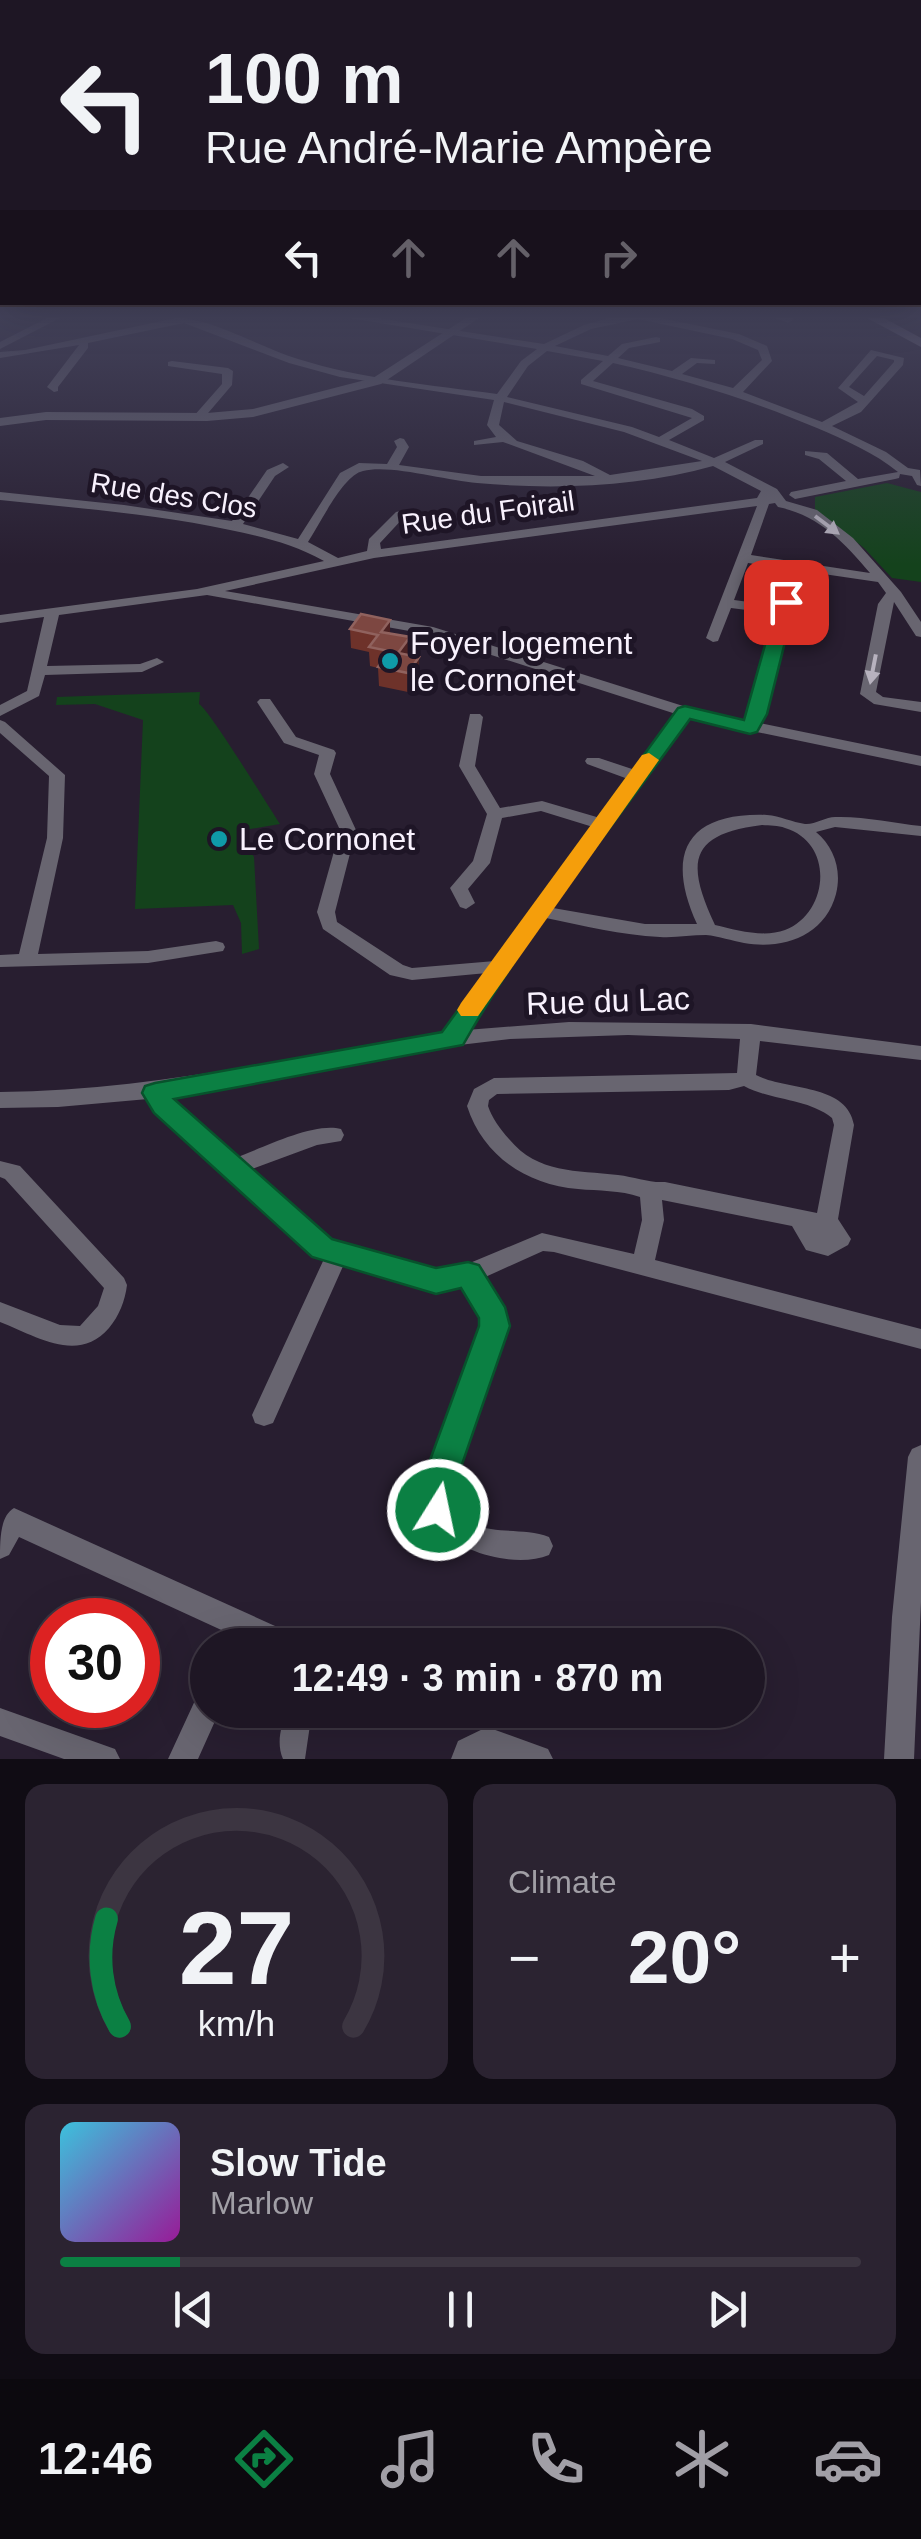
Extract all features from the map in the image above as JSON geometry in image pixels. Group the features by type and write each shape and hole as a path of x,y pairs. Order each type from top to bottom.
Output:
{"street":[{"path":"199,418 214,400"},
{"path":"0,422 46,416 199,418 253,413 303,400"},
{"path":"499,400 492,425 503,438"},
{"path":"509,400 662,440 713,460 763,494 764,505 713,638"},
{"path":"649,400 700,418 662,440"},
{"path":"757,400 823,426 910,476"},
{"path":"823,426 864,402 861,400"},
{"path":"478,443 503,438 590,467 607,478"},
{"path":"391,468 403,446 400,442"},
{"path":"300,545 350,470 370,466 496,481 607,478 713,460 759,442"},
{"path":"810,454 822,456 856,483"},
{"path":"234,527 271,473 282,467"},
{"path":"910,476 856,483 803,498 883,578 921,633"},
{"name":"Rue du Foirail","path":"0,620 210,593 334,561 763,494 780,500 803,498"},
{"name":"Rue des Clos","path":"0,496 121,508 234,527 300,545 334,561"},
{"path":"374,554 374,542 400,515"},
{"path":"743,558 883,578"},
{"path":"894,592 885,604 868,694 879,701 921,707"},
{"path":"210,593 382,621 471,641 685,712 921,761"},
{"path":"750,728 785,611 782,594"},
{"path":"728,603 785,611"},
{"path":"0,712 30,698 52,615"},
{"path":"40,671 142,668 157,662"},
{"path":"265,702 290,740 328,753 322,774 348,830 326,912 329,924 397,970 412,974 498,968"},
{"path":"454,1038 454,1032 498,968 685,712"},
{"path":"466,903 458,888 481,862 495,814 467,766 476,717"},
{"path":"0,725 47,764 56,775 58,788 56,838 27,961"},
{"path":"593,761 636,776"},
{"path":"495,814 542,806 602,824"},
{"path":"541,911 642,930 679,933 708,929 754,938 791,935 826,907 831,882 818,842 804,829 788,822 744,820 728,822 704,838 686,868 690,896 708,929"},
{"path":"804,829 835,822 921,831"},
{"path":"0,961 148,957 216,946"},
{"name":"Rue du Lac","path":"0,1100 68,1100 155,1093 454,1038 636,1025 751,1030 921,1053"},
{"path":"746,1078 751,1030"},
{"path":"746,1078 759,1087 826,1104 842,1114 844,1125 827,1220 840,1239 828,1248 814,1244 798,1219 666,1191 650,1192 619,1183 555,1180 532,1173 514,1162 478,1111 477,1100 483,1091 494,1086 729,1082 746,1078"},
{"path":"155,1093 314,1243 338,1254 436,1281 468,1274 542,1242 921,1338"},
{"path":"231,1168 334,1135"},
{"path":"0,1169 12,1172 116,1285 114,1301 102,1321 84,1336 59,1335 0,1312"},
{"path":"642,1266 653,1220 650,1192"},
{"path":"264,1415 338,1254"},
{"path":"468,1274 494,1316 495,1326 435,1493 438,1510 460,1529 506,1548 540,1546"},
{"path":"900,1759 906,1616 921,1457"},
{"path":"0,1546 7,1518 224,1628"},
{"path":"0,1722 105,1759"},
{"path":"183,1759 197,1728"},
{"path":"294,1751 298,1728"},
{"path":"466,1759 468,1751 487,1742 538,1759"}],"green space":[{"path":"887,483 921,492 921,582 892,578 864,548 815,509 815,497"},
{"path":"200,692 199,704 280,824 239,831 254,857 259,949 242,954 241,923 233,905 135,909 143,720 95,704 56,705 57,697"}],"building":[{"path":"361,614 390,620 381,632 410,637 398,653 419,657 408,673 378,667 389,651 369,647 378,635 350,629"}],"slow traffic":[{"path":"470,1010 649,760"}],"place":[{"name":"Foyer logement le Cornonet","path":"390,661"},
{"name":"Le Cornonet","path":"219,839"}],"route":[{"path":"438,1510 435,1493 495,1326 494,1316 468,1274 436,1281 322,1248 164,1106 155,1093 454,1038 454,1032 498,968 685,712 750,728 786,602"}]}
